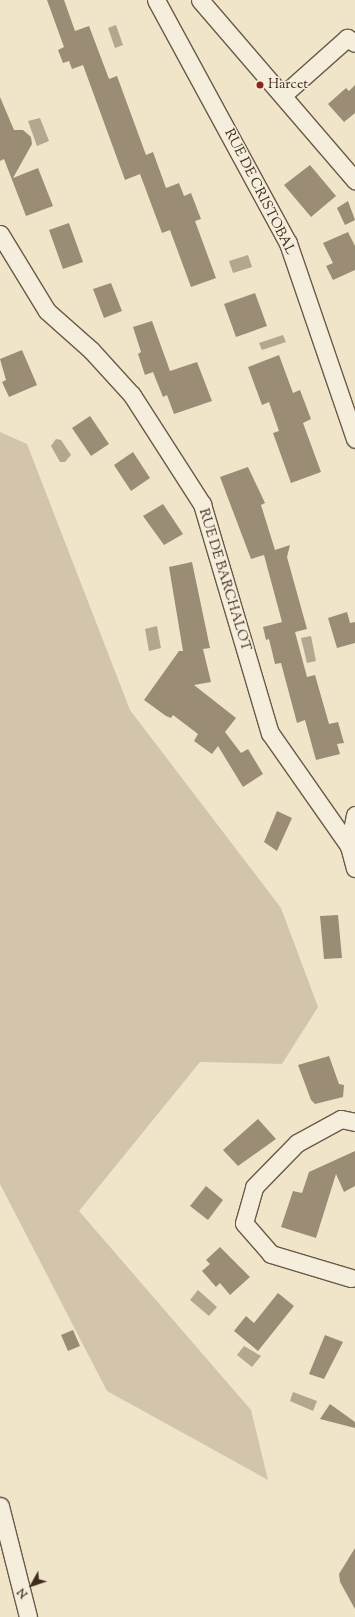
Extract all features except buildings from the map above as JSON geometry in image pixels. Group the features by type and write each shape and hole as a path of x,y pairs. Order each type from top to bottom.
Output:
{"street":[{"name":"RUE DE CRISTOBAL","path":"156,0 288,243 355,439"},
{"path":"200,0 355,180"},
{"path":"283,95 346,38 355,43"},
{"name":"RUE DE BARCHALOT","path":"0,234 47,311 91,350 132,395 202,504 270,733 349,846"},
{"path":"355,816 349,846 355,868"},
{"path":"351,1278 271,1254 244,1222 254,1187 297,1143 341,1119 355,1122"},
{"path":"0,1506 28,1617"}],"shaded area":[{"path":"116,25 123,45 115,48 108,28"},
{"path":"40,118 49,141 37,146 28,121"},
{"path":"248,255 252,267 233,273 229,261"},
{"path":"283,335 286,342 262,350 259,343"},
{"path":"0,432 27,444 130,710 281,908 318,1007 282,1064 200,1062 79,1211 251,1410 268,1480 107,1391 0,1184"},
{"path":"56,439 61,440 71,455 65,462 60,462 51,446"},
{"path":"157,626 161,648 149,651 145,629"},
{"path":"311,636 316,661 307,663 301,638"},
{"path":"198,1290 217,1307 209,1316 190,1300"},
{"path":"244,1346 261,1356 252,1367 237,1355"},
{"path":"293,1392 317,1401 313,1411 290,1401"}],"place":[{"name":"Harcet","path":"260,85"}]}
